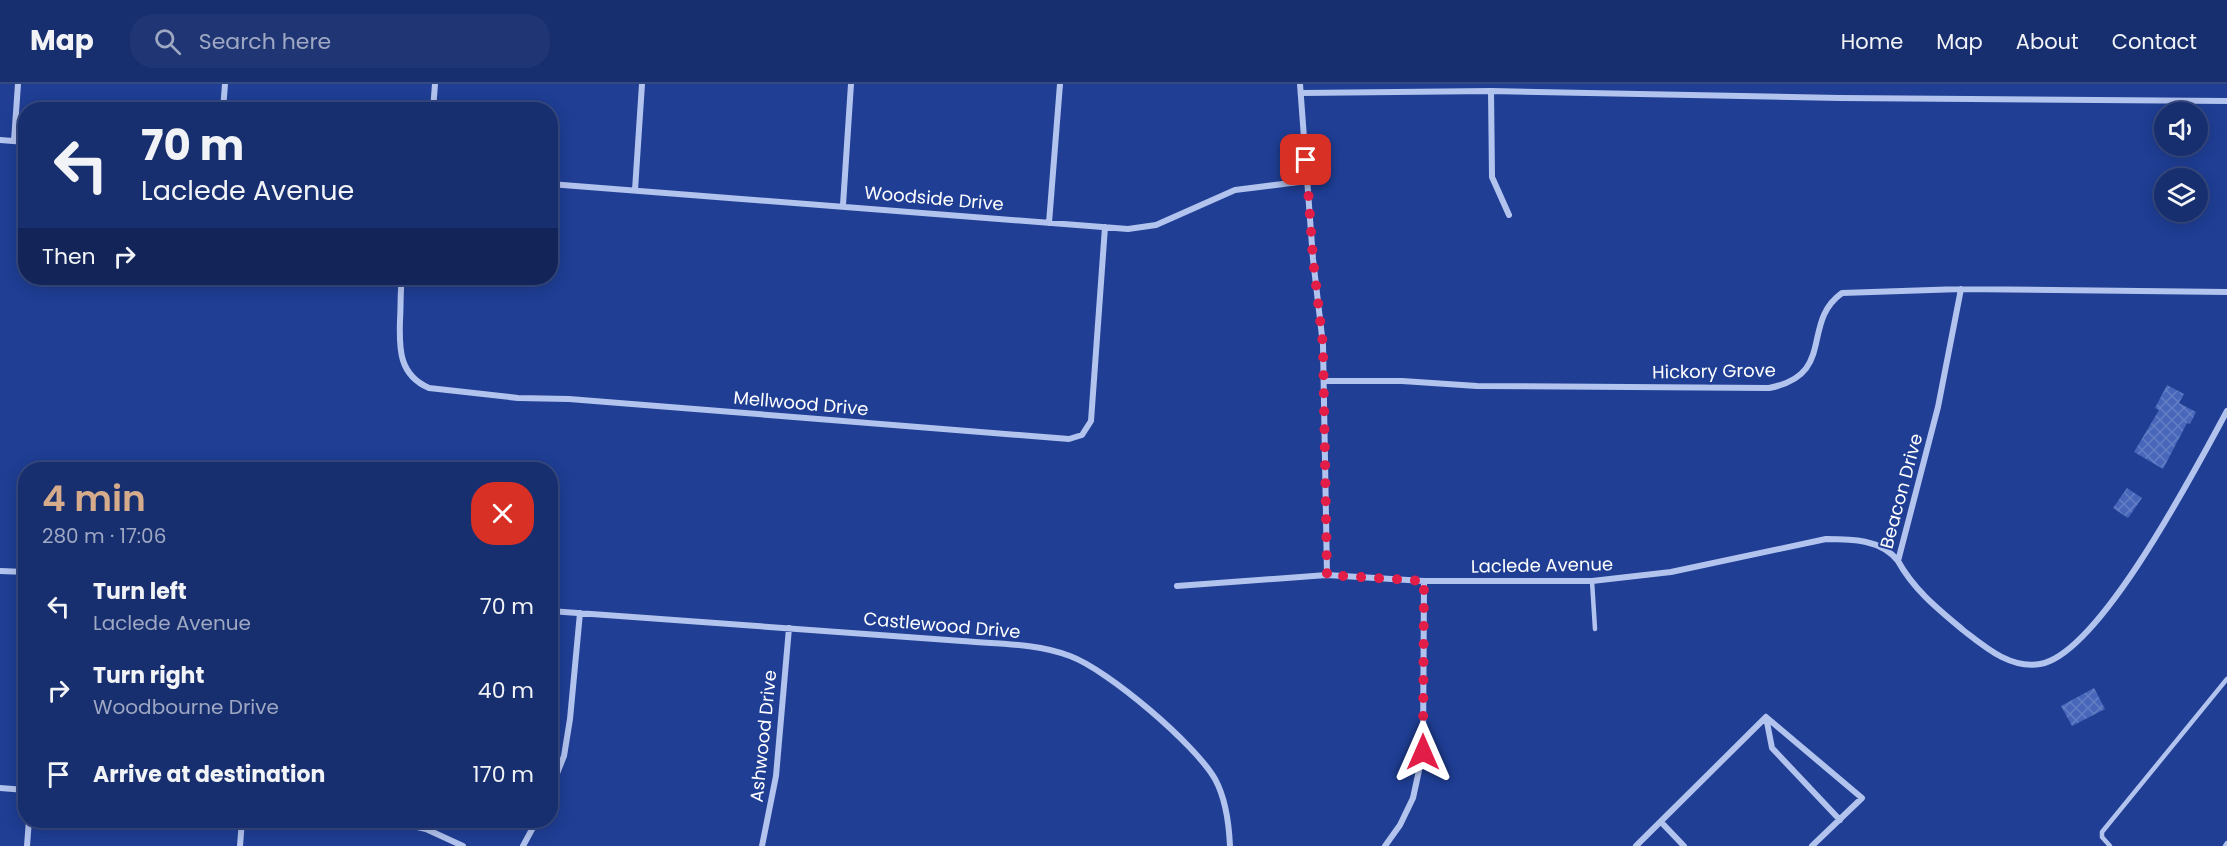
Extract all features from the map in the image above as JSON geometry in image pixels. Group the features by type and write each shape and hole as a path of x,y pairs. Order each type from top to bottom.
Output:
{"street":[{"path":"14,141 18,84"},
{"path":"224,102 225,84"},
{"path":"434,102 435,84"},
{"path":"635,190 642,84"},
{"path":"843,205 851,84"},
{"path":"1049,223 1060,84"},
{"path":"1300,84 1325,381 1327,575"},
{"path":"1567,84 1567,92"},
{"path":"1301,93 1491,91 1862,99 2227,101"},
{"path":"1491,91 1492,177 1509,215"},
{"path":"0,140 18,141"},
{"name":"Woodside Drive","path":"558,185 843,205 1049,223 1146,227 1235,190 1307,181"},
{"name":"Mellwood Drive","path":"402,285 399,342 402,363 418,383 429,388 518,398 569,399 1069,439 1082,435 1091,421 1105,227"},
{"name":"Hickory Grove","path":"1325,381 1402,381 1477,386 1769,388 1793,381 1809,367 1827,308 1842,293 1961,289 2227,292"},
{"name":"Beacon Drive","path":"1961,289 1938,407 1898,561 1926,599 2000,657 2026,665 2053,661 2076,645 2119,590 2180,498 2227,411"},
{"name":"Laclede Avenue","path":"1177,586 1327,575 1424,581 1592,581 1671,572 1826,539 1849,539 1878,545 1898,561"},
{"path":"0,571 18,572"},
{"path":"1385,846 1407,812 1418,783 1423,752 1424,581"},
{"name":"Castlewood Drive","path":"558,612 1028,647 1068,655 1102,671 1204,763 1223,798 1230,846"},
{"path":"558,771 564,756 570,719 580,613"},
{"name":"Ashwood Drive","path":"762,846 776,776 789,628"},
{"path":"1766,717 1772,748 1840,820"},
{"path":"1766,717 1862,798 1812,846"},
{"path":"1636,846 1766,717"},
{"path":"0,788 18,789"},
{"path":"1661,822 1684,846"},
{"path":"27,846 28,828"},
{"path":"240,846 241,828"},
{"path":"422,828 463,846"},
{"path":"523,846 533,828"}],"lane":[{"path":"1592,581 1595,629"},
{"path":"2110,846 2102,837 2102,832 2227,679"}],"building":[{"path":"2167,385 2184,394 2179,403 2196,412 2190,424 2187,423 2163,469 2134,452 2159,410 2155,408"},
{"path":"2127,488 2142,498 2128,518 2113,508"},
{"path":"2094,688 2105,709 2072,726 2061,706"}],"route":[{"path":"1306,160 1325,381 1327,575 1424,581 1423,752"}]}
